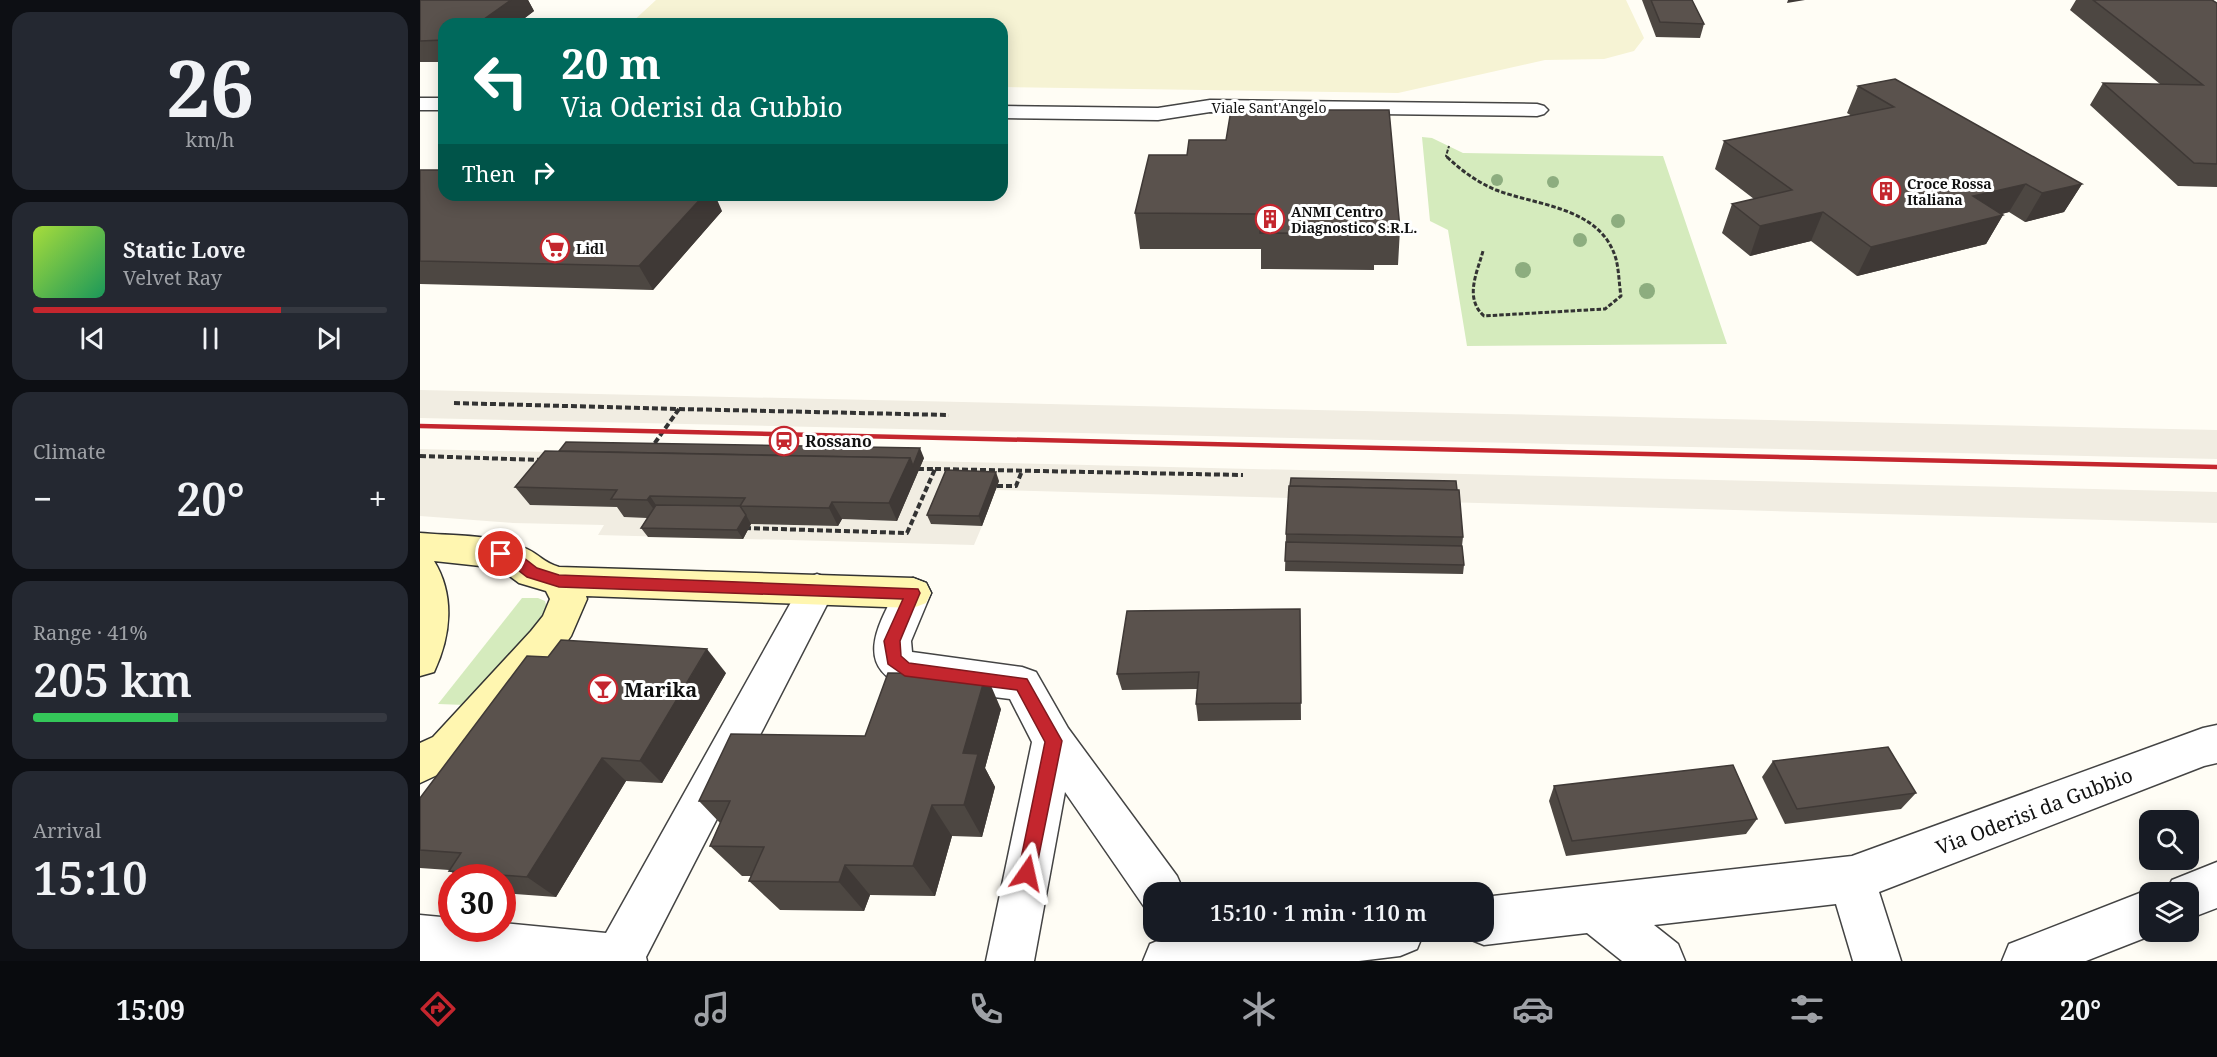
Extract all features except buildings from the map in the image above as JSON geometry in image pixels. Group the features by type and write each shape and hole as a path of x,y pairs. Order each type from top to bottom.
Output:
{"street":[{"path":"420,104 438,104"},
{"name":"Viale Sant'Angelo","path":"1008,112 1158,114 1210,106 1537,110"},
{"path":"420,546 501,554 515,560 532,573 559,581 913,593 892,641 894,659 905,669 1022,684 1053,741 1154,882"},
{"path":"420,568 429,586 430,603 420,660"},
{"path":"420,764 448,750 558,625 569,599 559,581"},
{"path":"545,642 587,608 618,597 671,585"},
{"path":"420,939 621,959 817,589"},
{"path":"1010,961 1053,741"},
{"name":"Via Oderisi da Gubbio","path":"1592,907 1852,879 2203,747 2217,744"},
{"path":"1852,879 1877,961"},
{"path":"2199,892 2217,885"},
{"path":"1494,920 1592,907 1661,961"},
{"path":"2026,961 2139,916"},
{"path":"1187,950 1282,942"}],"path":[{"path":"1449,146 1446,156 1456,168 1479,183 1570,211 1596,225 1611,246 1618,264 1621,273 1621,296 1605,309 1484,316 1475,308 1472,289 1483,251"},
{"path":"453,403 949,415"},
{"path":"646,455 679,409"},
{"path":"420,456 548,460"},
{"path":"911,469 1244,476"},
{"path":"930,480 935,469"},
{"path":"997,486 1016,486 1022,471"}],"shaded area":[{"path":"656,0 1626,0 1644,38 1634,51 1604,59 1545,60 1398,93 1008,87 1008,18 636,18"},
{"path":"420,390 2217,430 2217,459 420,418"},
{"path":"420,449 2217,492 2217,523 995,490 998,481 931,524 982,526 974,545 598,535 604,525 513,523 420,516","holes":["915,479 897,521 842,519 838,526 752,524 662,514 631,507 530,505"]}],"green space":[{"path":"1422,137 1432,138 1463,153 1663,156 1727,344 1467,346 1448,230 1430,221"},
{"path":"522,598 538,598 545,601 547,608 543,620 465,705 438,704"}],"railway":[{"path":"420,426 2217,467"}],"place":[{"name":"Croce Rossa Italiana","path":"1886,191"},
{"name":"ANMI Centro Diagnostico S.R.L.","path":"1270,219"},
{"name":"Lidl","path":"555,248"},
{"name":"Rossano","path":"784,441"},
{"name":"Marika","path":"603,689"}],"route":[{"path":"501,554 515,560 532,573 559,581 913,593 892,641 894,659 905,669 1022,684 1053,741 1027,873"}]}
